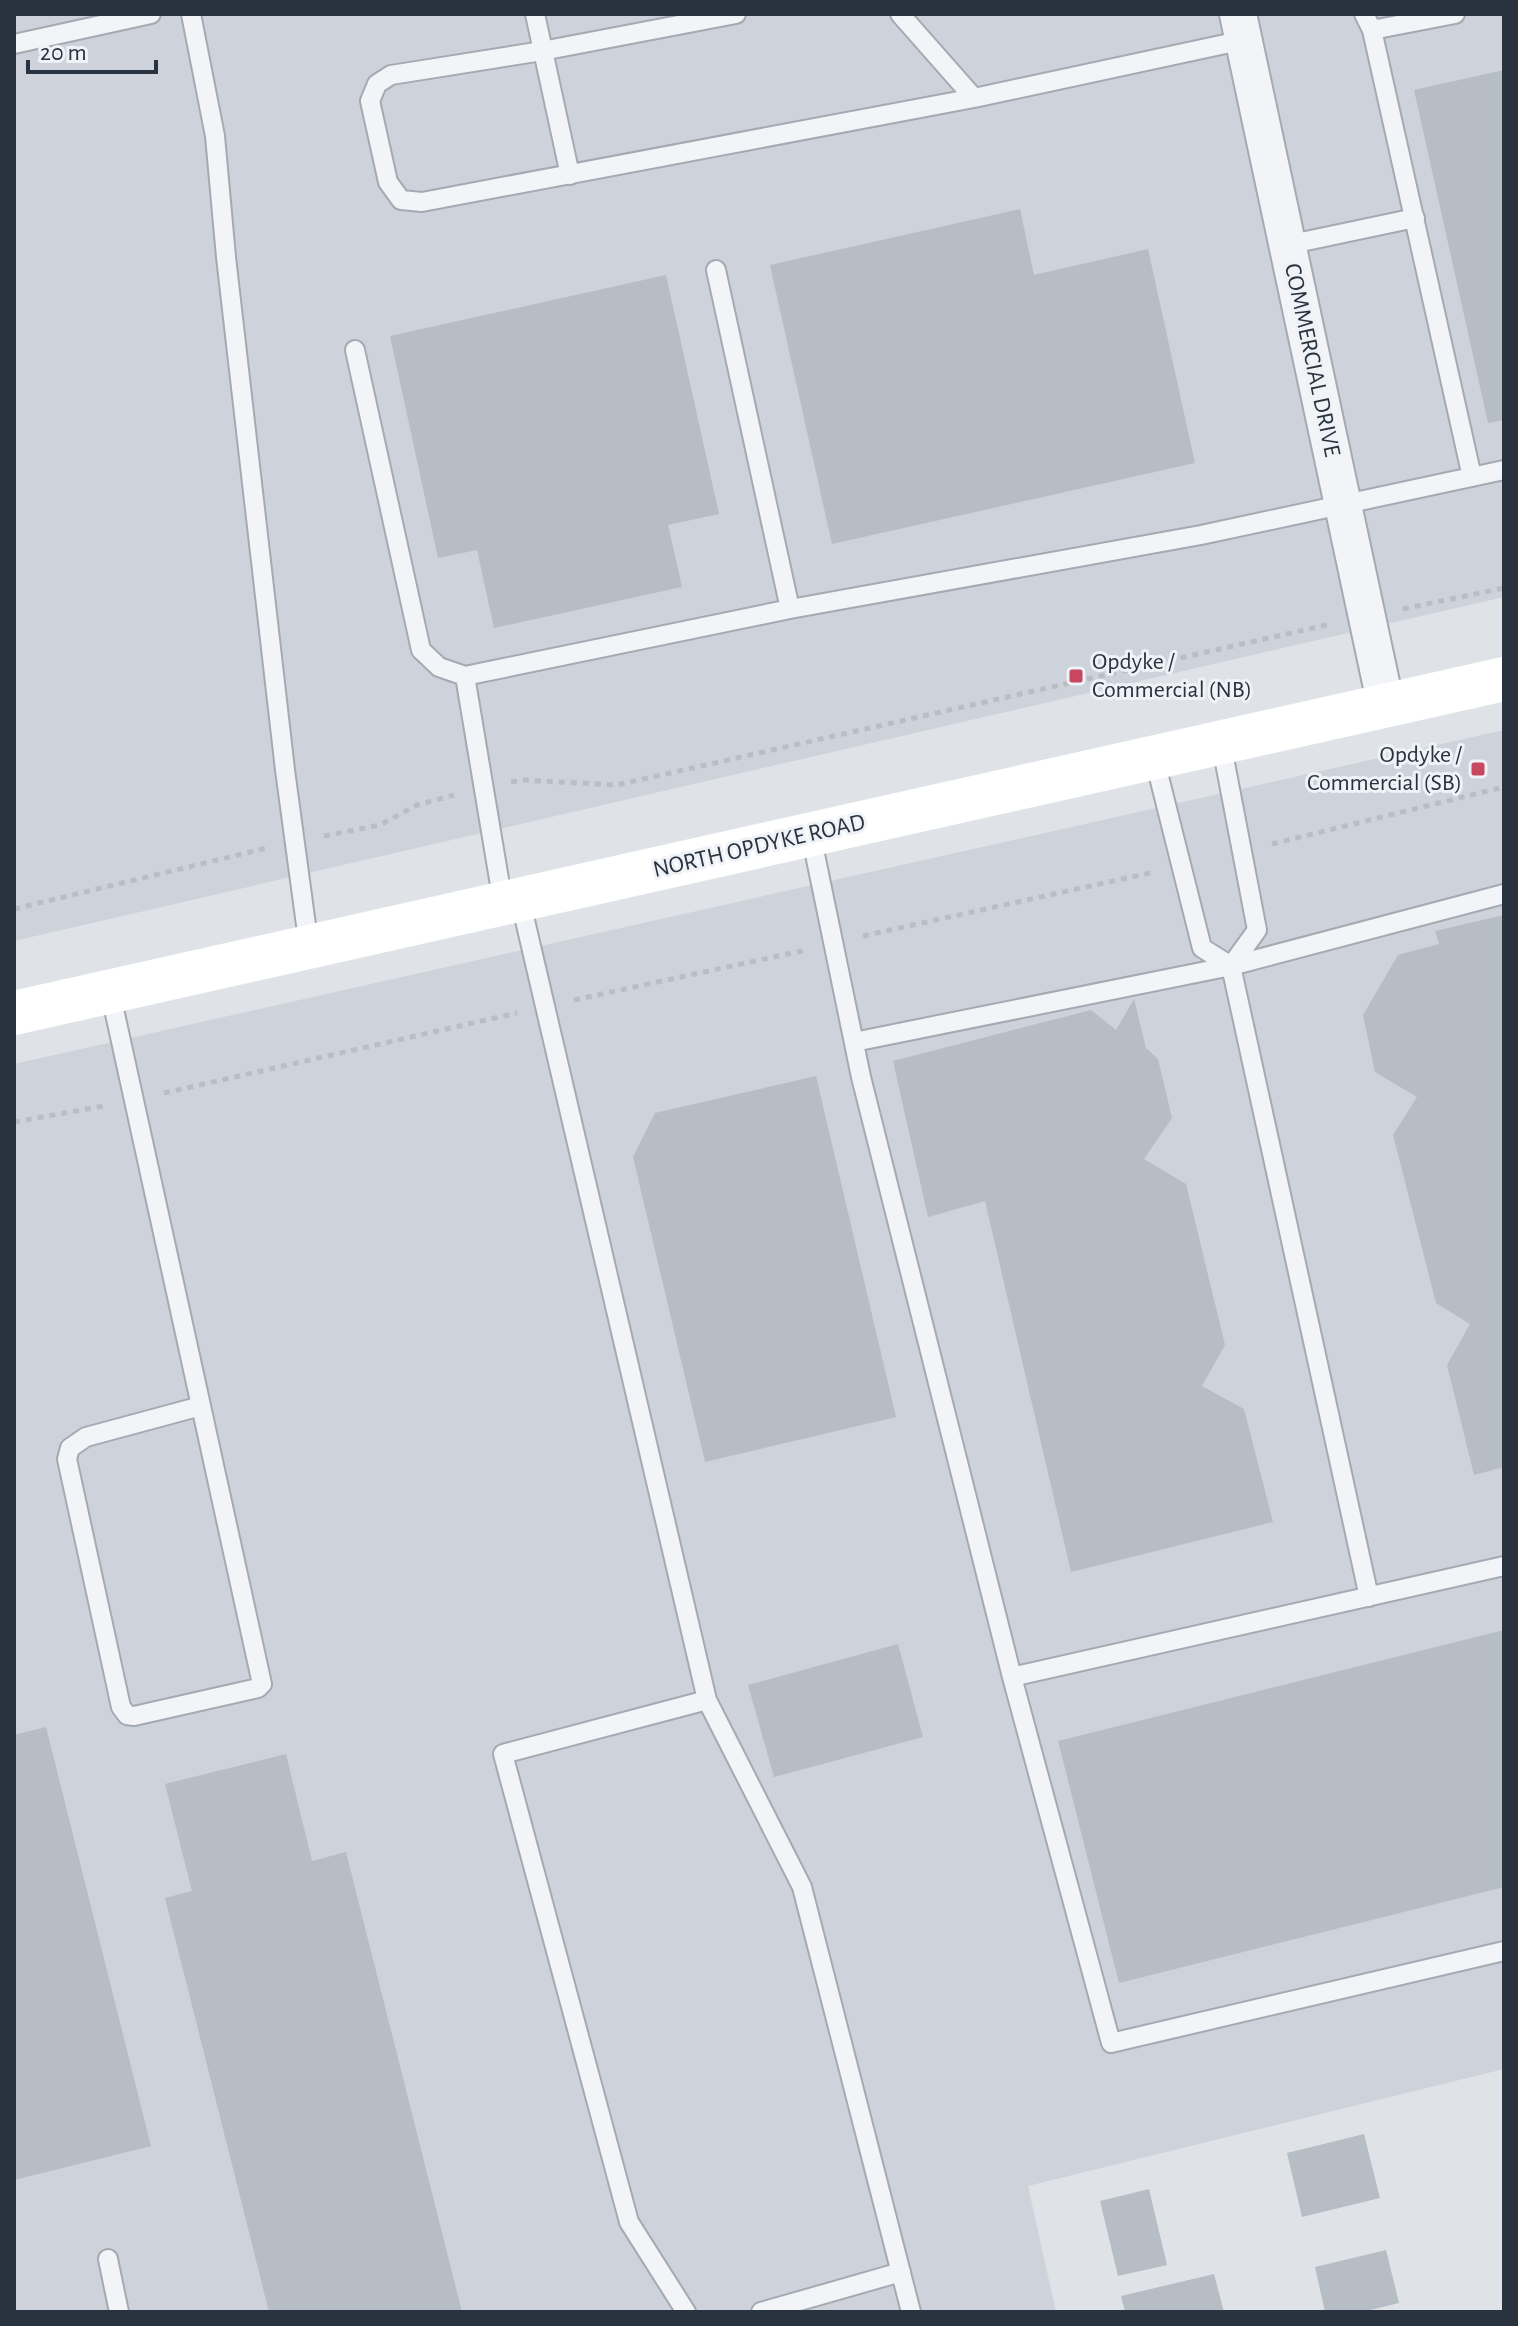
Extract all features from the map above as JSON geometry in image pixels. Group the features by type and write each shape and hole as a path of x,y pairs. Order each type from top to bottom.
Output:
{"main road":[{"name":"NORTH OPDYKE ROAD","path":"14,1013 1504,679"}],"street":[{"name":"COMMERCIAL DRIVE","path":"1241,27 1386,706"}],"lane":[{"path":"14,44 151,14"},
{"path":"191,14 215,136 226,257 309,947"},
{"path":"535,14 570,175"},
{"path":"736,14 542,51 391,75 377,84 370,101 388,182 401,200 422,202 974,98 1241,27"},
{"path":"900,14 974,98"},
{"path":"1455,14 1368,22 1472,477"},
{"path":"1287,245 1415,218"},
{"path":"716,270 790,609"},
{"path":"355,350 421,650 439,667 465,676 790,609 1201,535 1504,470"},
{"path":"465,676 484,788 512,901 545,1007 707,1700 802,1887 911,2312"},
{"path":"1221,742 1257,930 1231,966"},
{"path":"1154,757 1202,948 1231,966 1369,1597"},
{"path":"811,835 854,1042 1012,1677 1111,2043 1504,1951"},
{"path":"854,1042 1231,966 1504,894"},
{"path":"110,991 262,1684 258,1688 127,1715 121,1707 67,1459 70,1448 86,1437 201,1406"},
{"path":"1012,1677 1504,1566"},
{"path":"686,2312 629,2222 503,1754 707,1700"},
{"path":"108,2259 119,2312"},
{"path":"761,2312 901,2272"}],"path":[{"path":"14,909 295,841 380,825 417,805 484,788 522,780 617,785 1504,588"},
{"path":"1242,851 1504,787"},
{"path":"14,1122 134,1099 1182,865"}],"shaded area":[{"path":"14,14 1504,14 1504,597 14,941"},
{"path":"1504,730 1504,2069 1028,2186 1056,2312 14,2312 14,1064"}],"building":[{"path":"1504,70 1504,420 1488,423 1414,90"},
{"path":"1020,209 1034,275 1148,249 1195,463 832,544 770,265"},
{"path":"666,275 719,514 668,525 682,587 494,628 477,550 438,558 390,336"},
{"path":"1504,915 1504,1467 1474,1475 1447,1365 1470,1324 1436,1303 1393,1135 1417,1097 1375,1072 1363,1015 1398,955 1439,944 1435,931"},
{"path":"1134,999 1146,1048 1158,1059 1172,1118 1144,1159 1186,1184 1225,1345 1202,1386 1244,1409 1273,1522 1071,1572 985,1201 928,1217 893,1061 1091,1010 1116,1030"},
{"path":"816,1076 896,1417 705,1462 633,1157 655,1113"},
{"path":"1504,1630 1504,1887 1119,1983 1058,1741"},
{"path":"898,1644 923,1737 774,1777 748,1685"},
{"path":"46,1727 151,2146 14,2180 14,1735"},
{"path":"286,1754 312,1861 346,1852 462,2312 269,2312 165,1898 192,1891 165,1784"},
{"path":"1364,2134 1380,2198 1302,2217 1287,2153"},
{"path":"1149,2189 1167,2265 1118,2276 1100,2201"},
{"path":"1386,2250 1399,2303 1362,2312 1325,2312 1315,2267"},
{"path":"1214,2274 1224,2312 1125,2312 1121,2296"}],"place":[{"name":"Opdyke / Commercial (NB)","path":"1076,676"},
{"name":"Opdyke / Commercial (SB)","path":"1478,769"}]}
